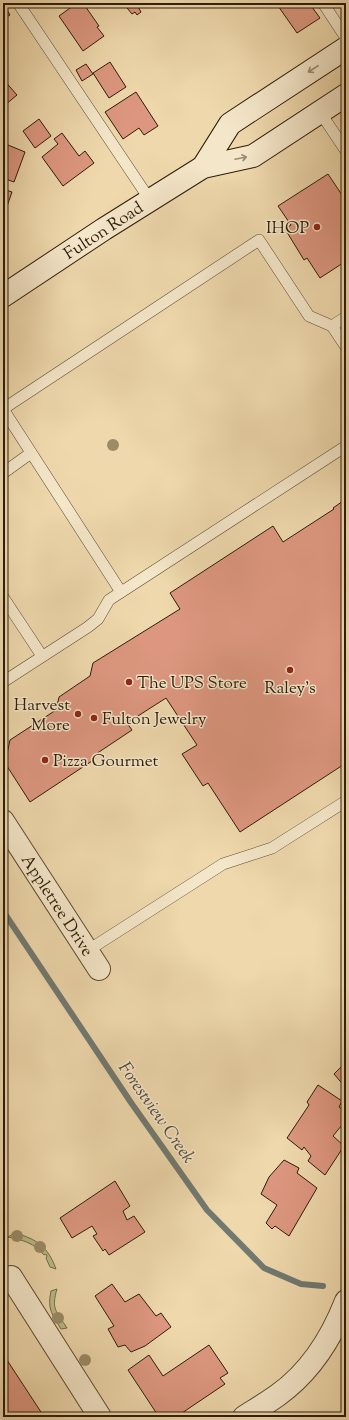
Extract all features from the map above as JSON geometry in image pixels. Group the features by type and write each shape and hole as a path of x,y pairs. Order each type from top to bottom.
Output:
{"main road":[{"name":"Fulton Road","path":"203,167 230,124 346,48"},
{"name":"Fulton Road","path":"3,296 203,167 253,156 346,95"},
{"name":"Appletree Drive","path":"3,821 99,969"},
{"path":"11,1277 100,1417"},
{"path":"244,1417 278,1395 303,1372 332,1333 346,1301"}],"lane":[{"path":"18,3 150,200"},
{"path":"323,3 346,38"},
{"path":"320,112 346,151"},
{"path":"121,592 3,409 259,240 309,316 332,326 346,347"},
{"path":"332,326 346,317"},
{"path":"3,682 88,627 98,618 109,600 346,446"},
{"path":"3,472 31,453"},
{"path":"3,597 42,656"},
{"path":"87,951 223,864 272,848 346,801"}],"green space":[{"path":"15,1233 30,1238 41,1245 53,1261 56,1269 50,1267 46,1254 44,1255 28,1243 19,1239 8,1237"},
{"path":"57,1289 54,1301 56,1310 67,1328 61,1329 51,1311 51,1291"}],"building":[{"path":"77,3 83,3 104,36 83,51 59,16"},
{"path":"123,3 136,3 141,12 137,15 135,12 132,14"},
{"path":"276,3 309,3 320,18 297,33"},
{"path":"4,5 10,15 3,19 3,6"},
{"path":"110,62 126,87 109,98 93,73"},
{"path":"86,64 93,74 82,81 76,70"},
{"path":"3,79 17,95 5,105 3,103"},
{"path":"136,92 158,126 144,135 139,128 123,139 105,112"},
{"path":"39,119 51,136 35,148 23,131"},
{"path":"62,133 79,156 85,151 94,163 63,186 42,157 58,144 54,139"},
{"path":"3,143 25,152 14,182 3,178"},
{"name":"IHOP","path":"328,174 346,201 346,261 320,278 307,258 304,260 285,229 291,225 278,206"},
{"path":"3,189 12,192 5,212 3,212"},
{"path":"346,499 346,763 240,832 208,783 203,786 182,754 197,745 166,698 127,723 132,730 93,756 95,759 30,802 5,763 10,740 56,710 59,697 90,676 93,663 180,609 170,593 273,526 283,542 334,509 333,508"},
{"path":"346,1062 346,1088 334,1074"},
{"path":"318,1085 342,1101 339,1107 346,1112 346,1120 333,1136 344,1146 325,1175 308,1161 311,1156 304,1147 302,1150 287,1138 309,1105 307,1102"},
{"path":"284,1160 299,1168 297,1173 317,1188 289,1236 275,1226 272,1229 266,1223 277,1205 261,1194 269,1177"},
{"path":"115,1181 130,1206 123,1211 127,1220 134,1216 145,1232 109,1255 105,1249 103,1251 93,1236 97,1234 92,1226 72,1238 60,1218"},
{"path":"112,1284 125,1302 139,1294 156,1316 161,1313 171,1327 145,1346 131,1352 125,1345 118,1347 108,1329 114,1326 95,1296"},
{"path":"209,1345 228,1373 220,1378 225,1384 176,1417 173,1413 167,1417 159,1417 128,1370 149,1355 163,1376"},
{"path":"3,1354 41,1412 33,1417 3,1417"}],"waterway":[{"name":"Forestview Creek","path":"3,911 132,1104 207,1210 264,1268 301,1284 323,1286"}],"place":[{"name":"IHOP","path":"317,227"},
{"name":"Raley's","path":"290,670"},
{"name":"The UPS Store","path":"129,682"},
{"name":"Harvest More","path":"78,714"},
{"name":"Fulton Jewelry","path":"94,718"},
{"name":"Pizza Gourmet","path":"45,760"}]}
